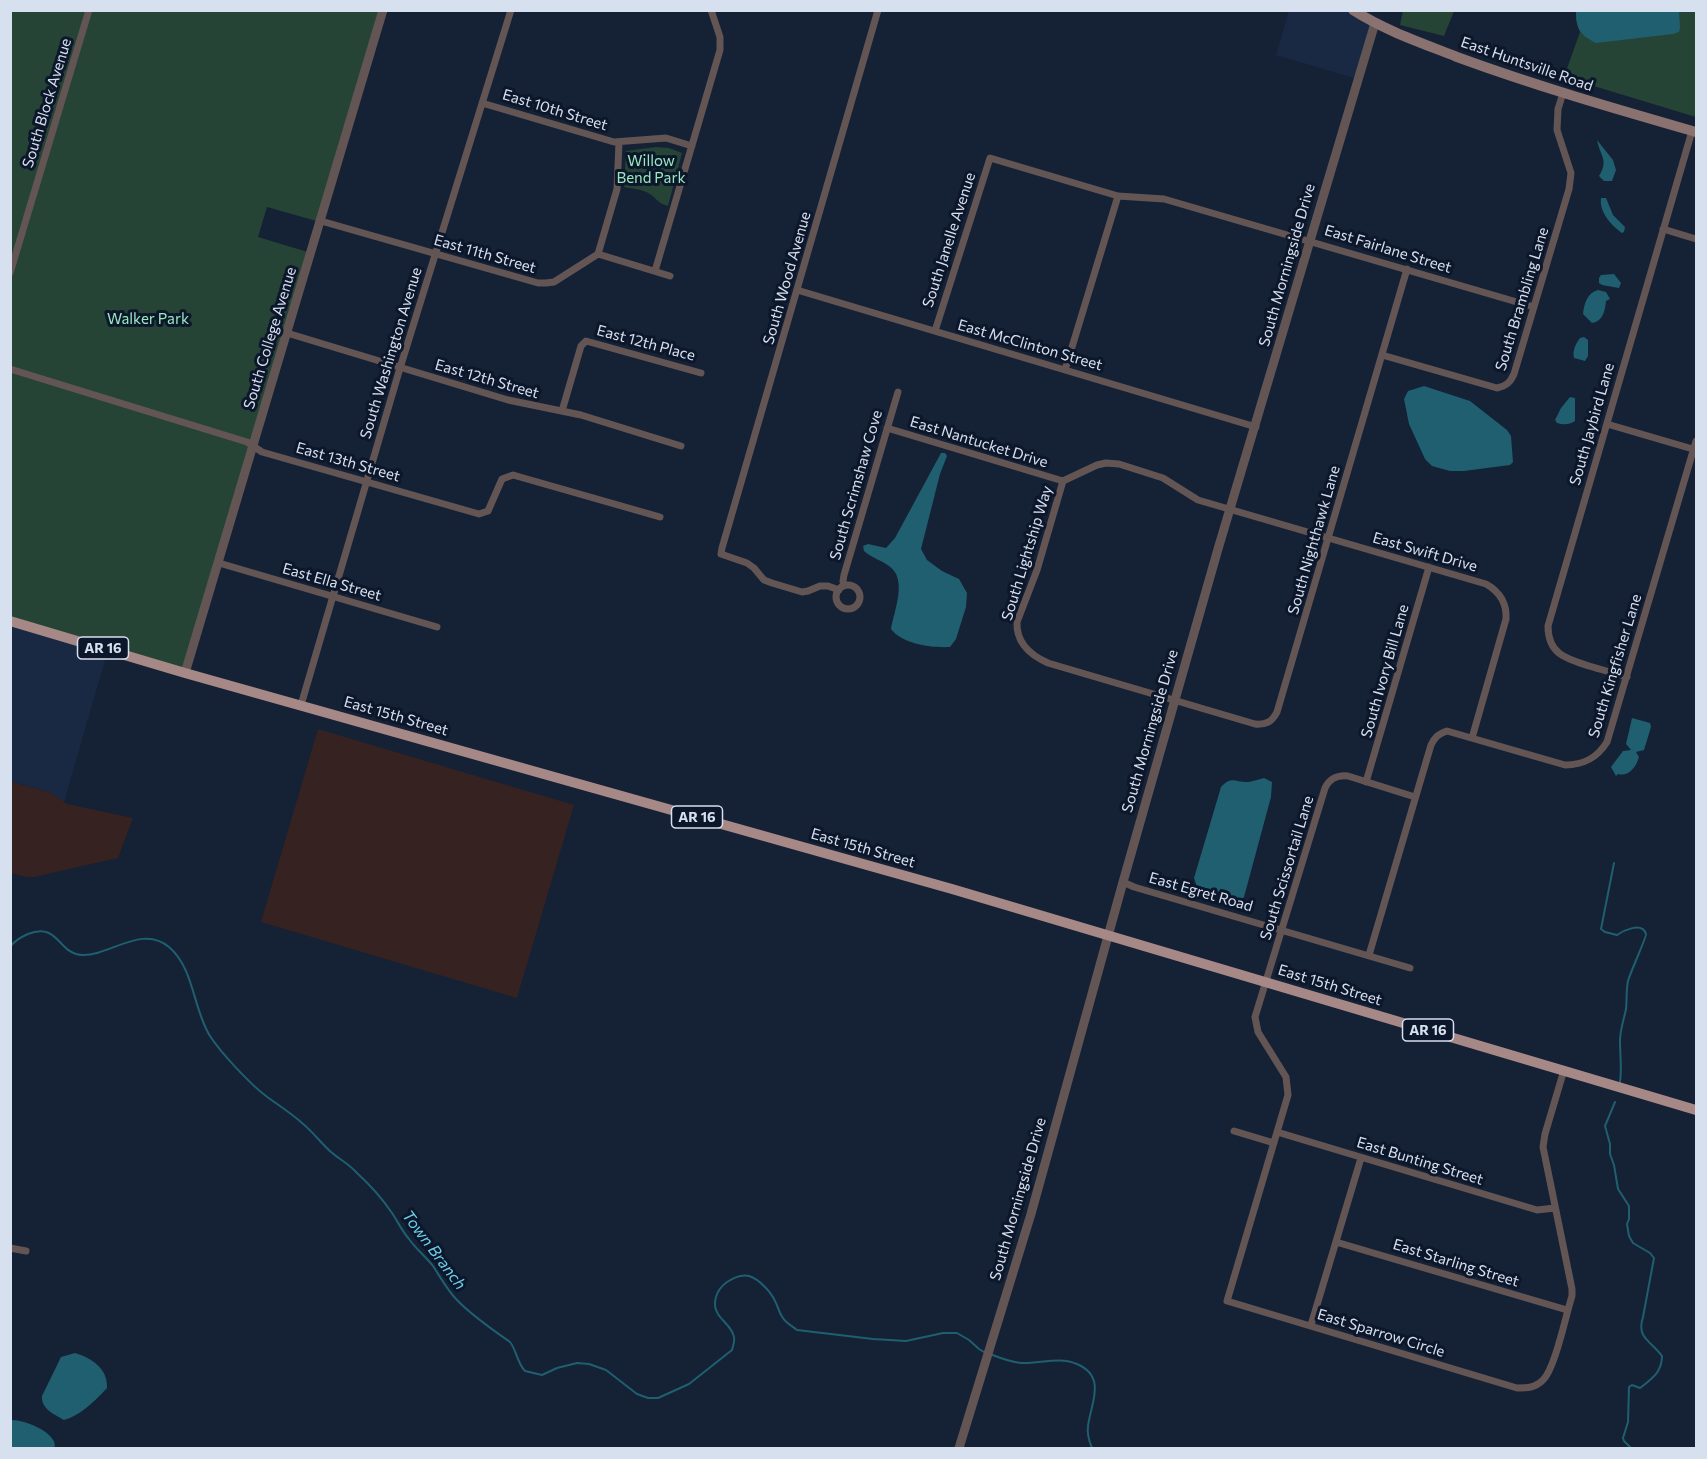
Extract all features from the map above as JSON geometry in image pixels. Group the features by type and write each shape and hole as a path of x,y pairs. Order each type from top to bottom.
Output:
{"main road":[{"name":"East Huntsville Road","path":"1353,10 1375,23 1419,42 1508,76 1694,131"},
{"name":"East 15th Street","path":"15,622 185,673 1108,934 1696,1110"}],"street":[{"name":"South Block Avenue","path":"10,273 89,10"},
{"name":"South College Avenue","path":"185,673 383,10"},
{"name":"South Washington Avenue","path":"301,705 400,368 511,10"},
{"path":"655,271 720,50 720,37 711,10"},
{"name":"South Wood Avenue","path":"842,588 828,585 802,592 772,584 764,580 747,563 721,554 878,10"},
{"name":"South Morningside Drive","path":"958,1449 1030,1214 1174,701 1375,23"},
{"name":"South Brambling Lane","path":"1382,355 1487,386 1504,387 1510,382 1569,189 1571,173 1557,130 1558,109 1563,93"},
{"name":"East 10th Street","path":"482,102 614,142 666,138 692,146"},
{"name":"South Jaybird Lane","path":"1627,677 1565,658 1552,644 1548,633 1550,618 1606,423 1694,131"},
{"path":"619,142 617,189 598,254 670,276"},
{"name":"East Fairlane Street","path":"990,158 1118,196 1164,199 1534,307"},
{"name":"South Janelle Avenue","path":"935,331 990,158"},
{"path":"1065,370 1118,196"},
{"name":"East 11th Street","path":"321,220 546,284 554,282 598,254"},
{"path":"1663,229 1696,239"},
{"name":"South Nighthawk Lane","path":"1174,701 1255,724 1262,724 1274,718 1407,269"},
{"name":"East McClinton Street","path":"797,290 1256,427"},
{"name":"East 12th Street","path":"287,333 507,400 581,415 681,446"},
{"name":"East 12th Place","path":"562,411 581,346 586,341 701,373"},
{"name":"East 13th Street","path":"10,369 247,441 262,452 479,514 488,511 492,505 498,484 502,479 513,475 660,517"},
{"name":"South Scrimshaw Cove","path":"842,588 898,392"},
{"path":"1606,423 1695,450"},
{"name":"East Nantucket Drive","path":"887,428 1063,481 1097,465 1119,464 1152,473 1198,500 1230,509"},
{"name":"South Kingfisher Lane","path":"1368,956 1434,738 1447,731 1565,765 1582,763 1597,754 1607,742 1696,441"},
{"name":"South Lightship Way","path":"1063,481 1037,570 1017,622 1017,631 1023,646 1048,663 1174,701"},
{"name":"East Swift Drive","path":"1230,509 1491,586 1499,594 1506,609 1505,624 1472,738"},
{"name":"East Ella Street","path":"219,563 437,627"},
{"name":"South Ivory Bill Lane","path":"1366,782 1429,567"},
{"name":"South Scissortail Lane","path":"1266,982 1329,782 1340,776 1415,796"},
{"name":"East Egret Road","path":"1123,882 1410,968"},
{"name":"East Sparrow Circle","path":"1266,982 1255,1017 1258,1032 1286,1077 1288,1095 1227,1301 1517,1388 1532,1387 1544,1380 1552,1365 1572,1296 1571,1281 1543,1147 1564,1070"},
{"path":"1234,1131 1274,1143"},
{"name":"East Bunting Street","path":"1277,1132 1537,1210 1555,1208"},
{"path":"1311,1325 1361,1158"},
{"name":"East Starling Street","path":"1336,1242 1568,1310"},
{"path":"10,1248 26,1251"}],"shaded area":[{"path":"1289,11 1353,11 1375,23 1358,79 1276,55"},
{"path":"1576,11 1679,11 1680,28 1679,32 1673,34 1596,43 1580,31"},
{"path":"1597,140 1613,160 1616,170 1612,181 1604,181 1599,176 1604,162"},
{"path":"1601,198 1606,198 1613,215 1625,227 1624,232 1618,230 1607,218 1602,208"},
{"path":"1614,274 1621,283 1619,288 1599,283 1601,275"},
{"path":"1598,290 1606,292 1610,299 1606,301 1601,318 1592,323 1583,314 1583,310 1589,296"},
{"path":"1584,337 1588,340 1588,356 1585,361 1574,358 1577,342"},
{"path":"1424,386 1470,401 1507,430 1511,436 1513,462 1510,465 1464,471 1450,471 1432,466 1425,459 1409,424 1404,399 1408,391"},
{"path":"1570,397 1575,398 1575,421 1566,424 1557,423 1555,420 1561,408"},
{"path":"941,453 947,456 940,474 921,549 927,560 942,571 959,579 967,593 966,607 956,639 950,647 926,646 910,642 891,629 898,596 898,579 889,566 864,551 863,546 868,544 886,548 895,538"},
{"path":"10,621 108,650 64,802 51,793 11,781"},
{"path":"1632,718 1650,723 1651,727 1644,750 1636,752 1639,757 1634,768 1629,773 1616,776 1611,767 1623,751 1631,750 1626,744"},
{"path":"318,729 574,805 517,998 261,922"},
{"path":"1264,778 1272,782 1271,797 1244,897 1239,902 1233,903 1205,895 1198,890 1194,878 1221,787 1231,780 1249,782"},
{"path":"10,781 51,793 67,804 133,818 118,858 34,877 11,873"},
{"path":"75,1353 87,1358 102,1369 107,1388 82,1411 64,1420 46,1408 42,1396 61,1357"},
{"path":"12,1420 24,1422 45,1432 54,1441 55,1446 53,1448 11,1448"}],"green space":[{"path":"1403,10 1454,11 1444,36 1400,25"},
{"name":"Walker Park","path":"11,11 383,11 320,222 267,207 258,237 311,253 185,673 11,621"},
{"path":"1576,11 1696,11 1696,117 1564,77 1580,32"},
{"name":"Willow Bend Park","path":"656,147 669,148 682,153 668,206 660,203 647,192 624,187 626,151"}],"waterway":[{"path":"1614,863 1601,929 1617,935 1628,929 1641,928 1646,934 1627,984 1626,1009 1620,1037 1620,1082"},
{"name":"Town Branch","path":"10,947 14,942 38,931 52,935 68,950 82,955 93,954 137,940 159,941 169,947 184,966 204,1025 221,1051 259,1091 298,1119 370,1186 388,1207 404,1233 433,1266 453,1296 475,1317 510,1342 525,1371 542,1375 577,1363 589,1364 606,1370 637,1394 648,1398 658,1398 689,1384 732,1350 733,1333 718,1314 715,1301 723,1285 743,1276 749,1276 764,1286 773,1297 784,1320 797,1330 906,1341 943,1333 957,1333 984,1352"},
{"path":"1615,1102 1605,1126 1618,1189 1629,1206 1627,1224 1629,1236 1633,1243 1654,1258 1641,1330 1662,1356 1658,1371 1652,1378 1640,1388 1632,1385 1629,1387 1628,1422 1623,1438 1631,1448"},
{"name":"Town Branch","path":"990,1354 1021,1363 1064,1361 1086,1369 1092,1376 1095,1391 1088,1429 1092,1448"}]}
